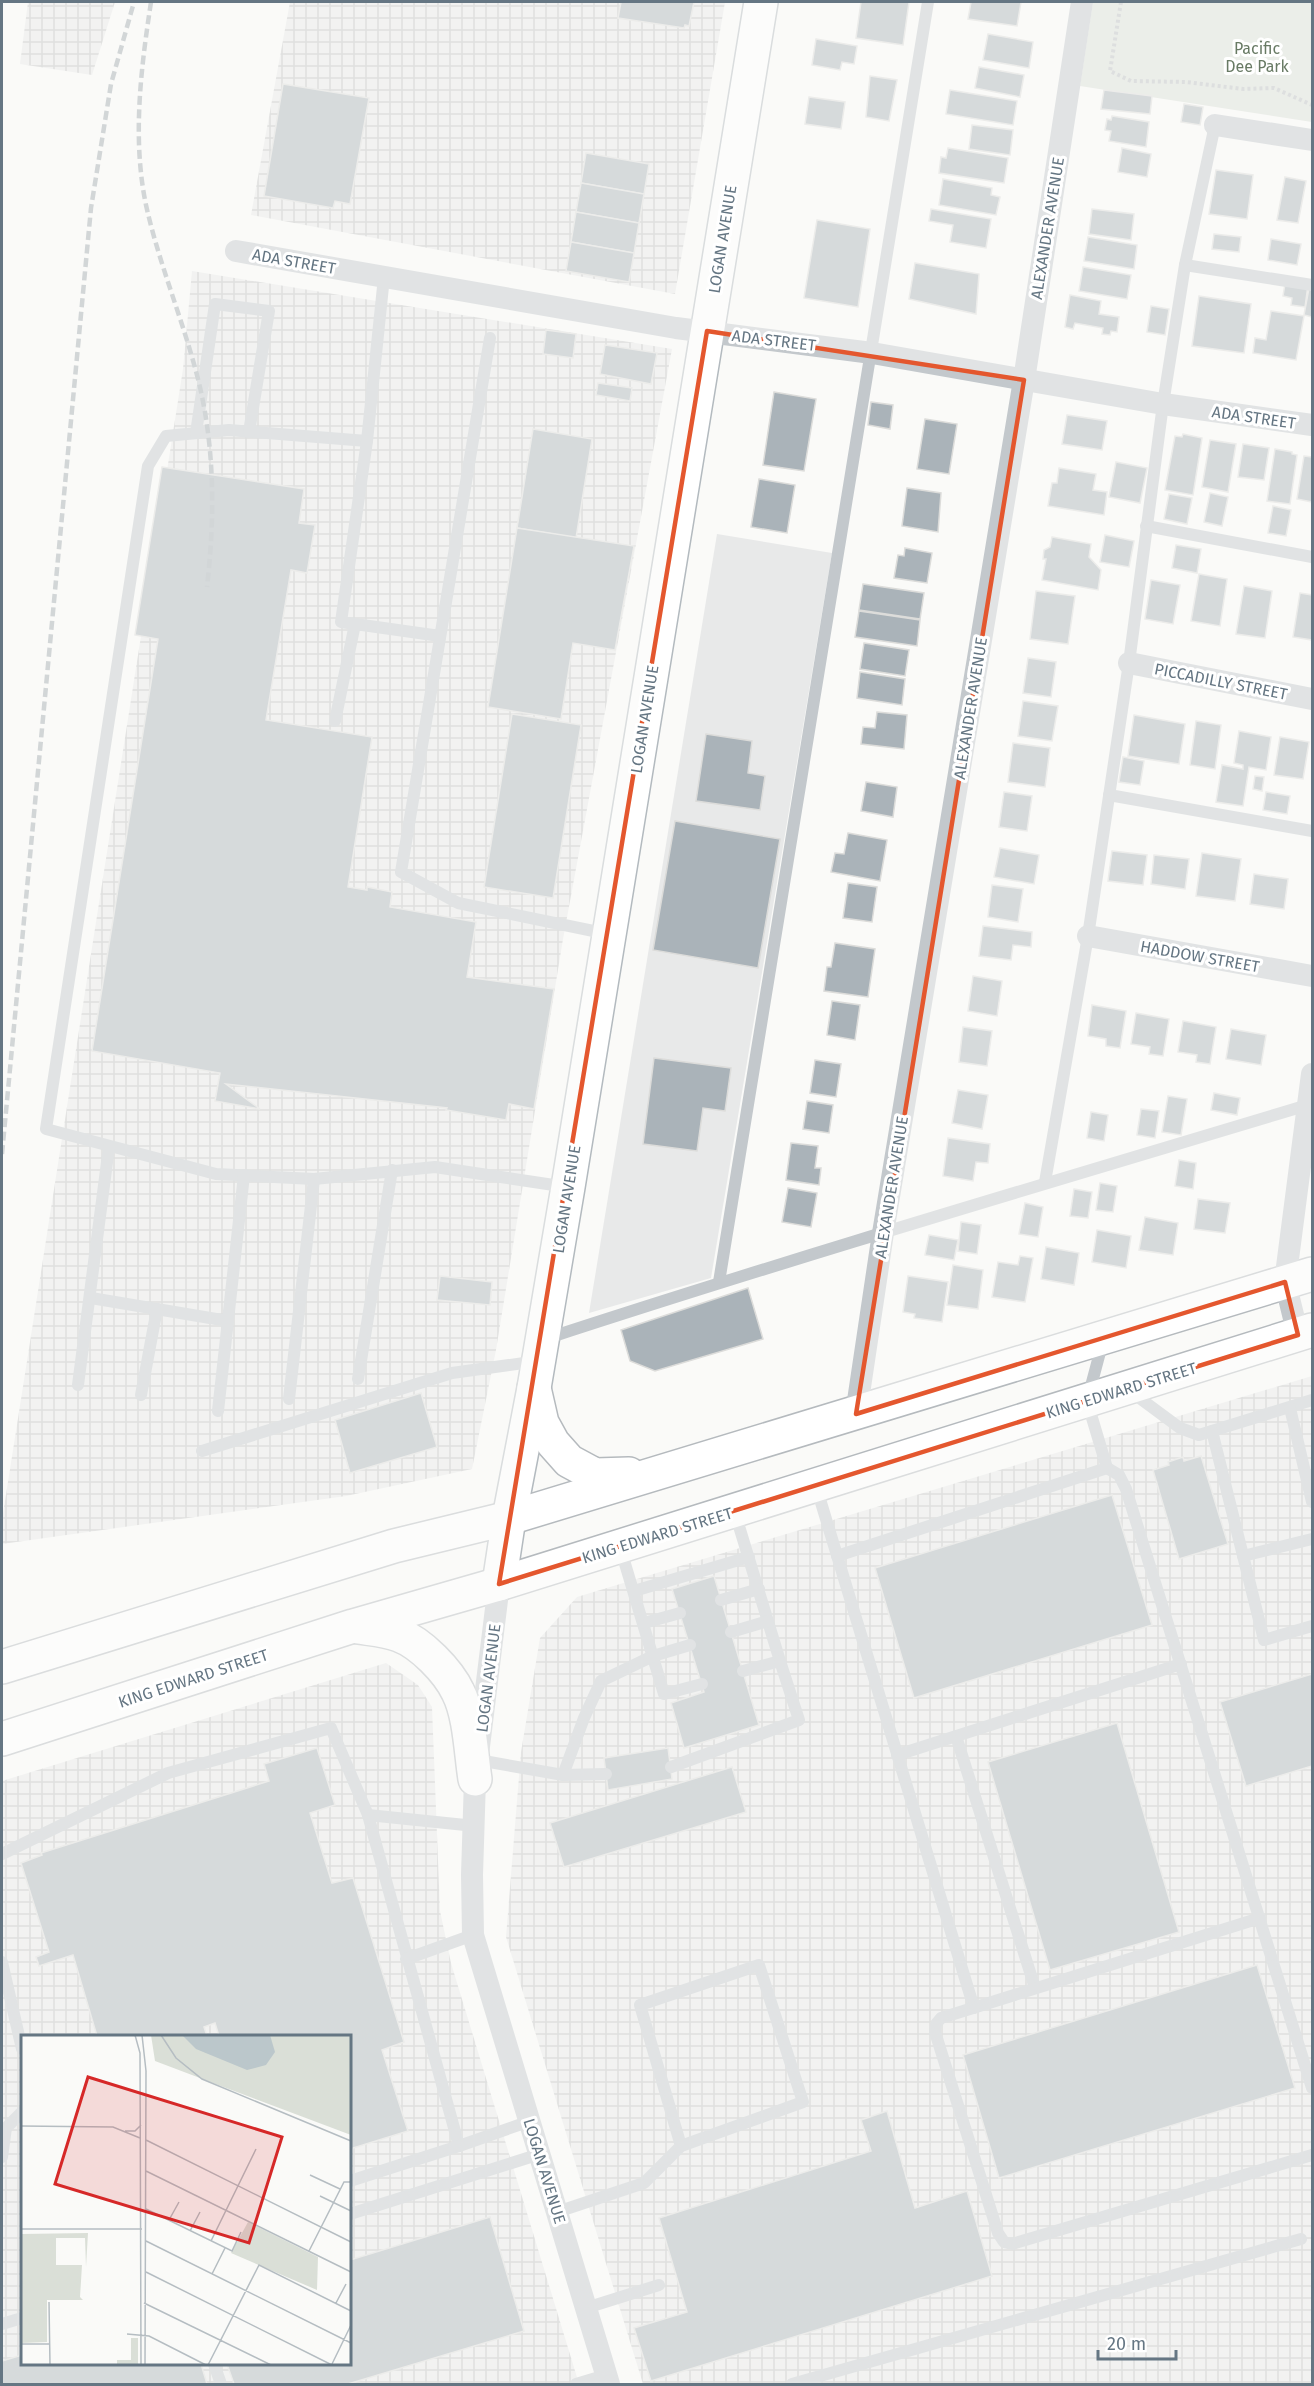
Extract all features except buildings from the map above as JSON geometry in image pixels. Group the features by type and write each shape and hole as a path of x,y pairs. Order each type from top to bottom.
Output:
{"main road":[{"name":"LOGAN AVENUE","path":"499,1584 508,1518 539,1363 761,2"},
{"path":"2,1666 394,1546 508,1518 856,1414 1299,1278"},
{"name":"KING EDWARD STREET","path":"2,1739 353,1626 499,1584 1305,1332"},
{"path":"539,1363 542,1423 553,1443 569,1461 595,1474 655,1474"},
{"path":"353,1626 397,1634 415,1642 439,1666 459,1693 476,1770"}],"street":[{"name":"ALEXANDER AVENUE","path":"856,1414 883,1233 1024,380 1082,2"},
{"path":"1215,125 1312,140"},
{"name":"ADA STREET","path":"236,251 707,331 872,353 1163,404 1312,425"},
{"name":"PICCADILLY STREET","path":"1128,663 1312,699"},
{"name":"HADDOW STREET","path":"1088,936 1312,976"},
{"path":"1305,1332 1299,1278 1312,1074"},
{"name":"LOGAN AVENUE","path":"499,1584 476,1770 472,1875 473,1935 608,2380"}],"lane":[{"path":"719,1282 928,2"},
{"path":"1045,1182 1088,936 1163,404 1185,265 1215,125"},
{"path":"1185,265 1312,285"},
{"path":"384,277 367,441 341,622 440,636"},
{"path":"196,433 215,304 269,311 249,432"},
{"path":"489,338 401,872 458,903 609,934"},
{"path":"367,441 229,430 166,436 148,466 46,1129 216,1174 314,1179 435,1167 568,1187"},
{"path":"1146,526 1312,557"},
{"path":"335,721 355,624"},
{"path":"1109,795 1312,831"},
{"path":"202,1451 452,1373 539,1363 719,1282 1045,1182 1310,1105"},
{"path":"78,1385 109,1147"},
{"path":"358,1378 392,1170"},
{"path":"218,1411 244,1175"},
{"path":"290,1399 314,1179"},
{"path":"91,1298 228,1321"},
{"path":"141,1395 157,1309"},
{"path":"1104,1337 1087,1401 1107,1468 1119,1475 1126,1489 1312,2088"},
{"path":"1127,1388 1180,1428 1199,1435 1312,1400"},
{"path":"1290,1408 1312,1502"},
{"path":"1212,1431 1264,1640 1312,1626"},
{"path":"837,1556 1107,1468"},
{"path":"816,1485 974,2008"},
{"path":"671,1767 799,1720 734,1510"},
{"path":"1243,1556 1312,1539"},
{"path":"620,1546 664,1694 702,1684"},
{"path":"634,1591 748,1557"},
{"path":"722,1600 759,1589"},
{"path":"644,1623 680,1613"},
{"path":"731,1632 768,1621"},
{"path":"563,1775 584,1718 602,1681 653,1656 690,1645"},
{"path":"743,1671 780,1661"},
{"path":"897,1755 1181,1664"},
{"path":"2,1854 168,1773 331,1728 368,1815 459,2146"},
{"path":"956,1736 1035,1988"},
{"path":"476,1770 563,1775 606,1774"},
{"path":"368,1815 475,1826"},
{"path":"1260,1918 941,2018 936,2024 935,2032 998,2233 1004,2242 1012,2244 1312,2155"},
{"path":"406,1959 473,1935"},
{"path":"2,1962 21,2045"},
{"path":"557,2212 644,2183 681,2146 803,2102 759,1965 640,2005 681,2146"},
{"path":"2,2157 6,2128 21,2113"},
{"path":"351,2181 531,2121"},
{"path":"351,2214 540,2154"},
{"path":"792,2385 1301,2240"},
{"path":"586,2308 659,2285"},
{"path":"2,2324 21,2318"},
{"path":"214,2365 221,2385"},
{"path":"576,2385 608,2380"}],"path":[{"path":"1121,2 1110,71 1131,81 1186,82 1243,89 1274,88 1312,105"}],"highlighted area":[{"path":"707,331 1024,380 856,1414 1285,1282 1298,1335 499,1584"}],"shaded area":[{"path":"28,2 115,2 92,75 20,64"},
{"path":"290,2 725,2 675,294 251,215"},
{"path":"192,271 672,349 563,939 496,1350 472,1469 346,1496 2,1544 2,1520 183,369"},
{"path":"717,534 832,553 711,1278 589,1313"},
{"path":"1312,1376 1312,2384 643,2384 506,1937 521,1752 540,1638 577,1597"},
{"path":"386,1663 418,1685 432,1707 440,1911 451,1963 579,2384 2,2384 2,1781"}],"green space":[{"name":"Pacific Dee Park","path":"1093,2 1312,2 1312,122 1080,86"}],"railway":[{"path":"2,1154 91,208 111,84 134,2"},
{"path":"151,2 144,52 139,154 151,227 192,357 208,430 212,508 207,587"}]}
